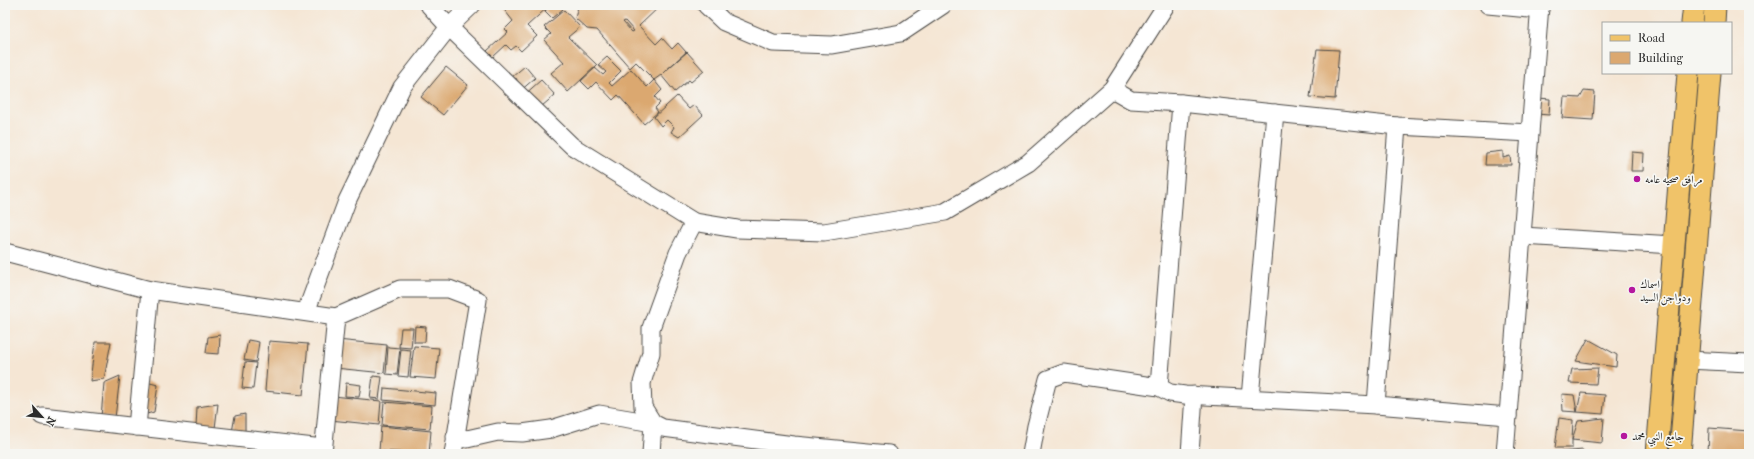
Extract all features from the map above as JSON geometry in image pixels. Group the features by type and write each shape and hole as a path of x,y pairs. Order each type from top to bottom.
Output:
{"main road":[{"path":"1692,22 1694,5"},
{"path":"1714,22 1715,5"},
{"path":"1657,454 1688,74"},
{"path":"1680,454 1710,74"}],"street":[{"path":"429,5 449,27 572,146 694,222 738,229 824,232 945,212 1028,163 1112,89 1166,5"},
{"path":"306,312 348,201 402,87 449,27 472,5"},
{"path":"706,5 724,22 773,43 832,45 901,33 942,5"},
{"path":"1488,5 1540,7 1505,454"},
{"path":"1112,89 1131,100 1275,112 1397,126 1530,133"},
{"path":"1160,387 1180,103"},
{"path":"1250,398 1275,112"},
{"path":"1376,405 1397,126"},
{"path":"651,454 653,423 643,407 642,383 651,353 651,328 678,253 694,222"},
{"path":"1522,236 1674,245"},
{"path":"5,252 150,290 336,317 400,289 449,289 478,300 454,446"},
{"path":"137,427 150,290"},
{"path":"42,416 323,451 336,317"},
{"path":"1687,360 1749,363"},
{"path":"1031,454 1036,426 1048,378 1064,373 1160,387 1170,393 1376,405 1508,416"},
{"path":"1190,454 1194,395"},
{"path":"454,446 467,439 498,432 522,433 551,428 599,414 653,423 663,428 793,450 889,454"}],"building":[{"path":"505,5 550,5 527,26 537,36 521,51 516,46 511,50 506,45 493,57 487,51 508,32 505,29 513,21 502,7"},
{"path":"551,5 559,5 563,9 552,18 545,11"},
{"path":"576,5 661,5 639,26 656,44 662,38 672,49 678,43 686,52 663,73 687,52 704,71 691,82 689,80 675,92 661,75 654,80 636,62 630,68 597,30 587,29 575,18 578,7","holes":["625,21 634,31 632,32 623,22"]},
{"path":"564,10 580,27 568,37 597,65 568,92 551,73 564,62 544,40 551,34 544,27"},
{"path":"1317,49 1339,50 1335,99 1310,97"},
{"path":"607,57 621,71 609,83 612,86 631,69 647,87 654,80 662,90 655,97 660,103 655,108 658,112 644,124 618,95 613,100 596,82 589,89 581,81 595,68 603,75 606,72 598,65"},
{"path":"525,66 535,78 519,92 512,88 517,79 512,77"},
{"path":"446,67 468,85 443,115 421,97"},
{"path":"541,80 555,95 542,106 523,96"},
{"path":"1584,91 1595,92 1593,120 1562,118 1564,97 1580,98"},
{"path":"677,96 689,109 694,105 703,115 679,137 671,132 674,127 667,120 661,126 654,117"},
{"path":"1538,98 1550,99 1549,115 1537,114"},
{"path":"1503,151 1503,158 1510,156 1511,165 1485,165 1486,153"},
{"path":"1632,152 1644,153 1643,171 1631,171"},
{"path":"415,326 426,327 425,342 414,342"},
{"path":"401,328 413,328 411,348 399,347"},
{"path":"220,335 219,354 206,353 208,337"},
{"path":"1588,339 1617,355 1616,367 1576,361"},
{"path":"248,340 259,342 256,362 244,360"},
{"path":"337,340 387,345 384,373 335,368"},
{"path":"269,341 308,344 303,395 265,391"},
{"path":"95,342 111,342 104,379 90,381"},
{"path":"414,346 439,348 436,379 410,377"},
{"path":"388,347 400,348 397,375 386,374"},
{"path":"401,349 411,350 408,377 398,376"},
{"path":"245,362 256,363 253,389 242,388"},
{"path":"1598,368 1596,384 1569,383 1572,369"},
{"path":"120,376 115,418 101,417 104,383"},
{"path":"373,376 382,377 379,399 370,398"},
{"path":"146,382 158,385 154,412 143,415"},
{"path":"346,383 361,385 359,397 345,396"},
{"path":"384,388 436,393 435,405 383,400"},
{"path":"1581,393 1605,395 1603,414 1577,412"},
{"path":"1562,394 1574,395 1577,412 1563,411"},
{"path":"333,396 381,401 379,425 330,420"},
{"path":"384,402 432,406 430,429 382,425"},
{"path":"218,404 214,436 196,428 197,407"},
{"path":"245,414 245,434 232,432 235,416"},
{"path":"1559,418 1573,420 1572,448 1555,448"},
{"path":"1604,418 1602,443 1572,440 1578,421"},
{"path":"381,426 431,431 429,454 379,451"},
{"path":"1709,428 1749,431 1749,454 1708,454"},
{"path":"1583,450 1583,454 1560,454 1560,452"}],"place":[{"name":"مرافق صحيه عامه","path":"1637,179"},
{"name":"اسماك ودواجن السيد","path":"1632,290"},
{"name":"جامع النبي محمد","path":"1624,436"}]}
